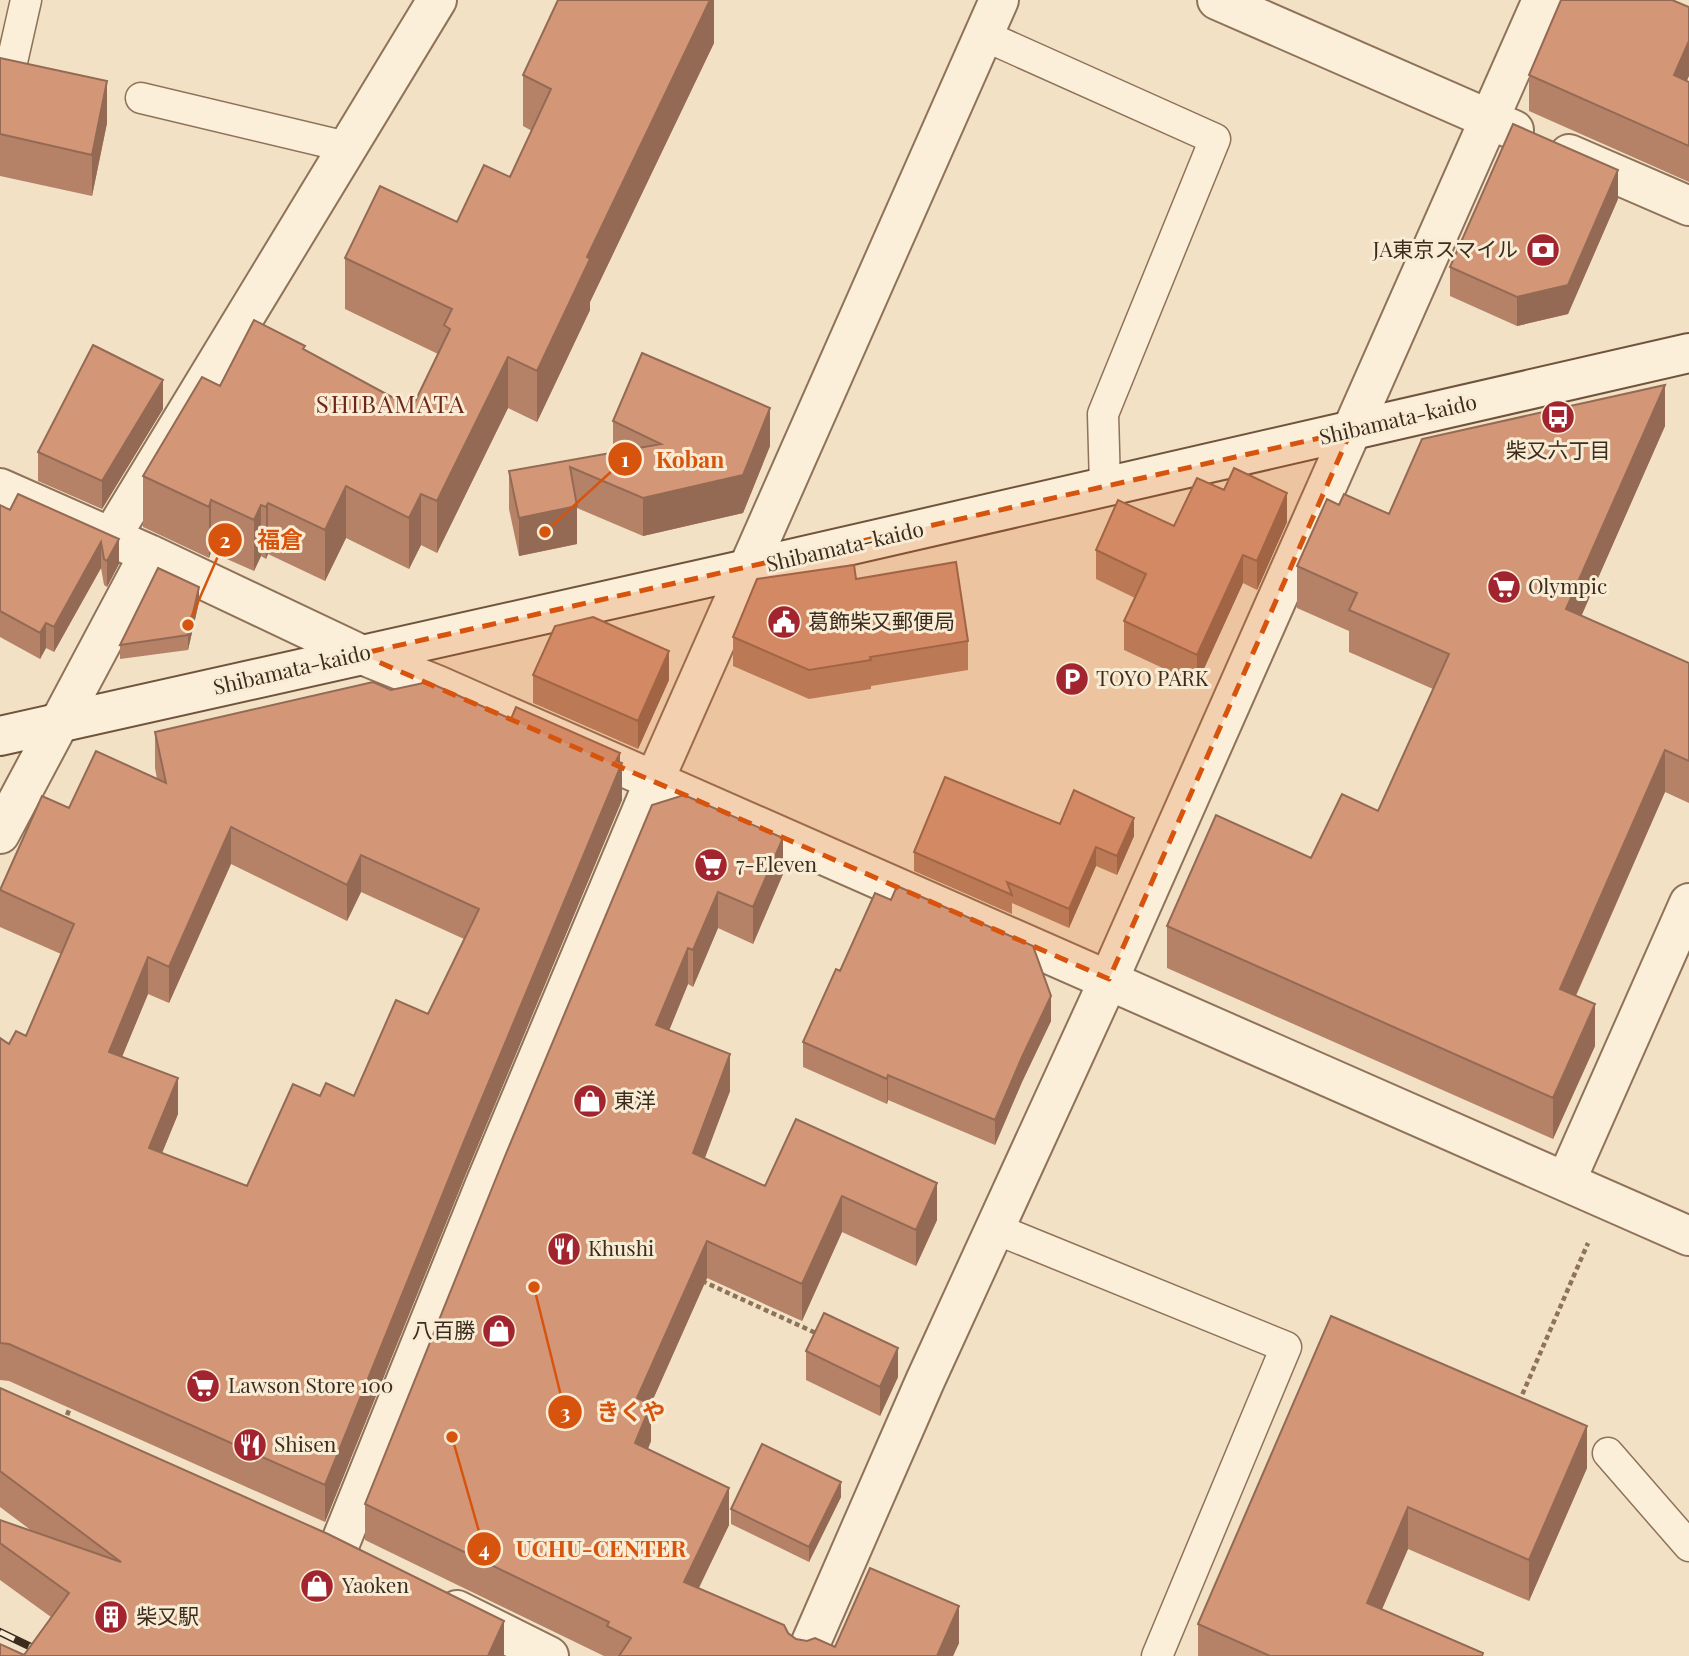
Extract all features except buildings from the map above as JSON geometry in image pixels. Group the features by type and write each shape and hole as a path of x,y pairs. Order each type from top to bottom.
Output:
{"street":[{"path":"111,537 437,0"},
{"path":"300,1534 350,1557 485,1184 654,781 999,0"},
{"path":"1217,0 1689,206"},
{"path":"805,1656 925,1381 1109,979 1542,0"},
{"name":"Shibamata-kaido","path":"0,736 747,569 1689,353"},
{"path":"0,488 149,554 360,654 437,685 1109,979 1689,1236"},
{"path":"0,834 149,554"},
{"path":"1566,1181 1689,904"},
{"path":"425,1594 549,1656"}],"lane":[{"path":"12,62 26,0"},
{"path":"983,35 1215,139 1103,414 1105,486"},
{"path":"141,98 347,147"},
{"path":"996,1229 1286,1347 1157,1656"},
{"path":"1608,1453 1689,1546"}],"path":[{"path":"1518,1406 1607,1200"},
{"path":"699,1280 824,1336"},
{"path":"62,1427 72,1401"}],"highlighted area":[{"path":"1351,431 1109,979 360,654"}],"railway":[{"path":"0,1632 50,1656"}],"place":[{"name":"JA東京スマイル","path":"1543,250"},
{"name":"柴又六丁目","path":"1558,417"},
{"name":"Koban","path":"545,532"},
{"name":"Olympic","path":"1504,587"},
{"name":"葛飾柴又郵便局","path":"784,622"},
{"name":"福倉","path":"188,625"},
{"name":"TOYO PARK","path":"1072,679"},
{"name":"7-Eleven","path":"711,865"},
{"name":"東洋","path":"590,1101"},
{"name":"Khushi","path":"564,1249"},
{"name":"きくや","path":"534,1287"},
{"name":"八百勝","path":"499,1331"},
{"name":"Lawson Store 100","path":"203,1386"},
{"name":"UCHU-CENTER","path":"452,1437"},
{"name":"Shisen","path":"250,1445"},
{"name":"Yaoken","path":"317,1586"},
{"name":"柴又駅","path":"111,1617"}],"district":[{"name":"SHIBAMATA","path":"391,405"}]}
